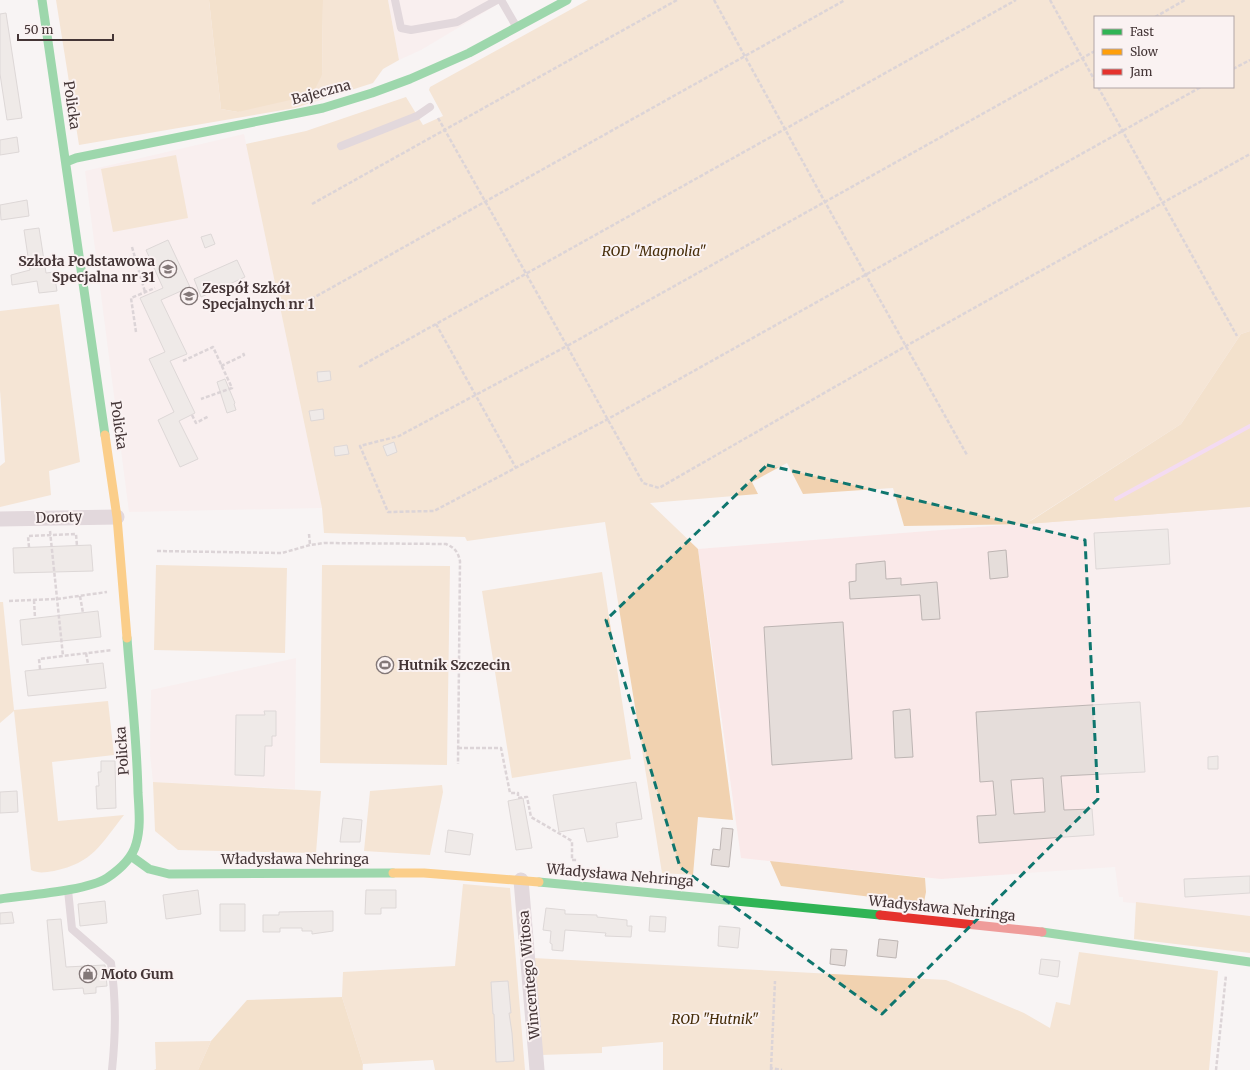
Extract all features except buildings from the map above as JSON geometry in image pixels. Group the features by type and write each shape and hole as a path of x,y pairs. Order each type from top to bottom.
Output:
{"street":[{"name":"Policka","path":"42,0 117,517 139,796 139,831 131,856"},
{"name":"Bajeczna","path":"66,162 83,156 323,108 415,77 469,53 567,0"},
{"name":"Doroty","path":"0,519 117,517"},
{"name":"Władysława Nehringa","path":"131,856 149,868 169,874 424,874 521,880 719,898 1049,933 1250,962"},
{"path":"0,899 68,889 101,882 115,873 131,856"},
{"name":"Wincentego Witosa","path":"521,880 537,1070"}],"lane":[{"path":"395,0 401,28 411,30 456,22 497,0"},
{"path":"501,0 517,28"},
{"path":"543,0 548,11"},
{"path":"341,146 417,116 430,107"},
{"path":"68,889 72,929 111,963 115,1000 116,1032 112,1070"}],"path":[{"path":"312,204 676,0"},
{"path":"714,0 966,455"},
{"path":"306,302 845,0"},
{"path":"359,367 1016,0"},
{"path":"1050,0 1094,79"},
{"path":"1157,16 1185,0"},
{"path":"1094,52 567,346 399,436 360,446 388,512 434,511 608,419 1198,88"},
{"path":"1234,68 1250,60"},
{"path":"1099,88 1237,336"},
{"path":"438,118 608,419 643,484 659,488 906,346 1164,204 1250,154"},
{"path":"132,247 145,292"},
{"path":"136,332 131,298 155,288"},
{"path":"436,324 516,468"},
{"path":"182,361 213,347 232,388 201,400"},
{"path":"222,366 244,355 243,353"},
{"path":"192,415 196,423 209,416"},
{"path":"48,518 63,656"},
{"path":"29,547 28,536 76,534 77,546"},
{"path":"309,534 310,545"},
{"path":"157,552 282,553 310,545 324,543 446,544 453,547 457,552 460,561 458,764"},
{"path":"9,601 57,599 112,592"},
{"path":"80,596 82,613"},
{"path":"34,600 36,618"},
{"path":"40,669 39,659 117,650"},
{"path":"86,653 88,664"},
{"path":"458,748 501,748 510,793 518,793 518,798 527,797 531,817 572,841 572,860 578,860"},
{"path":"1216,1070 1228,959"},
{"path":"775,980 771,1069 782,1070"}],"highlighted area":[{"path":"767,465 1085,540 1098,799 882,1014 680,867 606,620"}],"shaded area":[{"path":"209,0 323,0 322,75 312,95 238,112 221,109"},
{"path":"388,0 505,0 421,50 399,60"},
{"name":"Zespół Szkół Specjalnych nr 1","path":"244,134 322,508 129,512 85,171"},
{"path":"1250,331 1250,507 1026,524 1181,424 1241,334"},
{"path":"1250,506 1250,916 1123,902 1123,897 1119,897 1115,867 941,879 741,858 698,549"},
{"path":"296,658 295,789 153,782 150,754 151,690"},
{"path":"342,997 363,1064 362,1070 198,1070 211,1041 247,1000"}],"green space":[{"path":"56,0 209,0 221,109 238,112 322,75 323,0 388,0 399,60 383,69 373,83 295,108 79,145"},
{"name":"ROD \"Magnolia\"","path":"588,0 1250,0 1250,331 1241,334 1181,424 1030,521 1250,507 1026,524 904,526 893,488 803,494 787,463 752,482 758,494 650,503 698,549 733,820 698,817 693,875 662,873 605,522 467,541 465,537 324,533 322,508 246,144 306,131 406,97 423,125 443,116 429,90 430,87"},
{"path":"176,155 188,218 113,232 101,169"},
{"path":"59,304 80,462 49,471 51,495 0,507 0,466 5,462 0,390 0,311"},
{"path":"156,565 287,568 285,653 154,650"},
{"name":"Hutnik Szczecin","path":"322,565 450,566 447,765 320,763"},
{"path":"602,572 631,759 512,778 482,591"},
{"path":"0,602 3,602 14,710 108,701 114,755 52,762 58,821 124,815 95,851 78,863 54,871 40,872 31,870 14,711 0,723"},
{"path":"153,782 321,791 316,853 178,850 155,831"},
{"path":"442,785 443,792 430,855 364,851 370,791"},
{"path":"770,861 925,878 926,892 924,902 913,902 781,886"},
{"path":"463,884 510,888 525,1070 435,1070 433,1060 363,1064 342,997 343,972 455,966"},
{"path":"1136,902 1250,916 1250,953 1134,939"},
{"name":"ROD \"Hutnik\"","path":"1079,952 1218,971 1209,1070 663,1070 663,1042 602,1047 602,1053 541,1055 533,958 946,980 1024,1013 1050,1028 1056,1002 1070,1005"},
{"path":"211,1041 198,1070 154,1070 156,1069 155,1042"}],"waterway":[{"path":"1116,499 1250,426"}],"traffic: fast":[{"path":"42,0 105,435"},
{"path":"66,162 76,158 323,108 372,93 410,79 469,53 567,0"},
{"path":"0,899 71,889 98,882 107,878 120,868 134,849 139,832 139,812 135,735 127,638"},
{"path":"131,856 149,869 169,874 393,873"},
{"path":"539,882 880,915"},
{"path":"1042,932 1250,962"}],"traffic: slow":[{"path":"105,435 117,517 127,638"},
{"path":"393,873 424,873 539,882"}],"traffic: jam":[{"path":"880,915 1042,932"}],"place":[{"name":"Szkoła Podstawowa Specjalna nr 31","path":"168,269"},
{"name":"Zespół Szkół Specjalnych nr 1","path":"189,296"},
{"name":"Hutnik Szczecin","path":"385,665"},
{"name":"Moto Gum","path":"88,974"}]}
